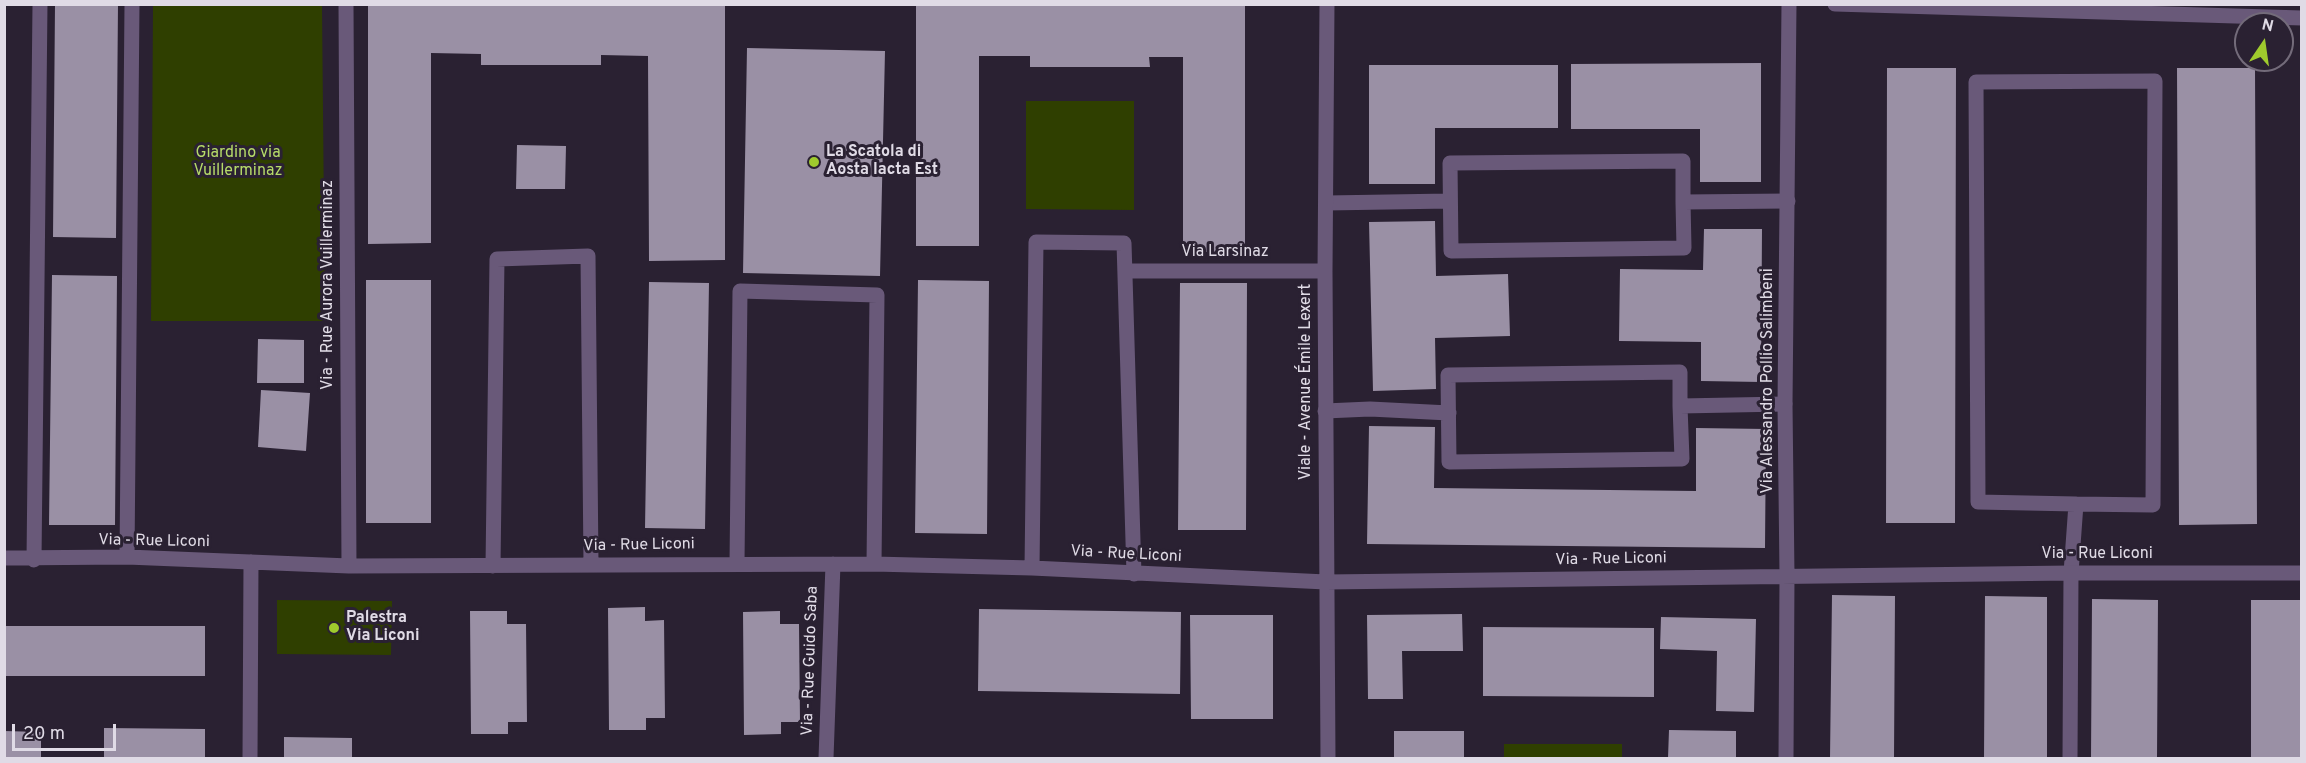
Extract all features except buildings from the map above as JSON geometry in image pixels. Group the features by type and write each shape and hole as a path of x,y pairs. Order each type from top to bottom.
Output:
{"street":[{"path":"34,560 40,4"},
{"path":"127,558 132,4"},
{"name":"Via - Rue Aurora Vuillerminaz","path":"346,4 349,566"},
{"name":"Viale - Avenue Émile Lexert","path":"1327,4 1325,411 1328,759"},
{"name":"Via Alessandro Pollio Salimbeni","path":"1786,759 1785,404 1789,4"},
{"path":"1835,4 2301,18"},
{"path":"2155,81 2153,505 2076,504 1978,502 1976,82 2155,81"},
{"path":"1683,160 1683,202 1684,248 1451,251 1450,163 1683,160"},
{"path":"1326,203 1450,201"},
{"path":"1683,202 1788,201"},
{"path":"1032,568 1036,242 1124,243 1134,574"},
{"path":"493,566 497,259 588,256 591,565"},
{"name":"Via Larsinaz","path":"1125,271 1325,271"},
{"path":"737,563 740,291 877,295 874,564"},
{"path":"1680,372 1680,406 1682,459 1449,462 1448,375 1680,372"},
{"path":"1680,406 1785,404"},
{"path":"1325,411 1370,409 1449,413"},
{"path":"2070,759 2071,573 2076,504"},
{"name":"Via - Rue Liconi","path":"4,558 34,560 127,558 349,566 874,564 1032,568 1326,582 2071,573 2301,573"},
{"path":"250,759 251,562"},
{"name":"Via - Rue Guido Saba","path":"826,759 833,564"}],"green space":[{"name":"Giardino via Vuillerminaz","path":"153,5 322,5 325,321 151,321"},
{"path":"1026,101 1134,101 1134,210 1026,209"},
{"name":"Palestra Via Liconi","path":"277,600 392,601 391,655 277,654"},
{"path":"1504,744 1622,744 1622,758 1504,758"}],"place":[{"name":"La Scatola di Aosta Iacta Est","path":"814,162"},
{"name":"Palestra Via Liconi","path":"334,628"}]}
